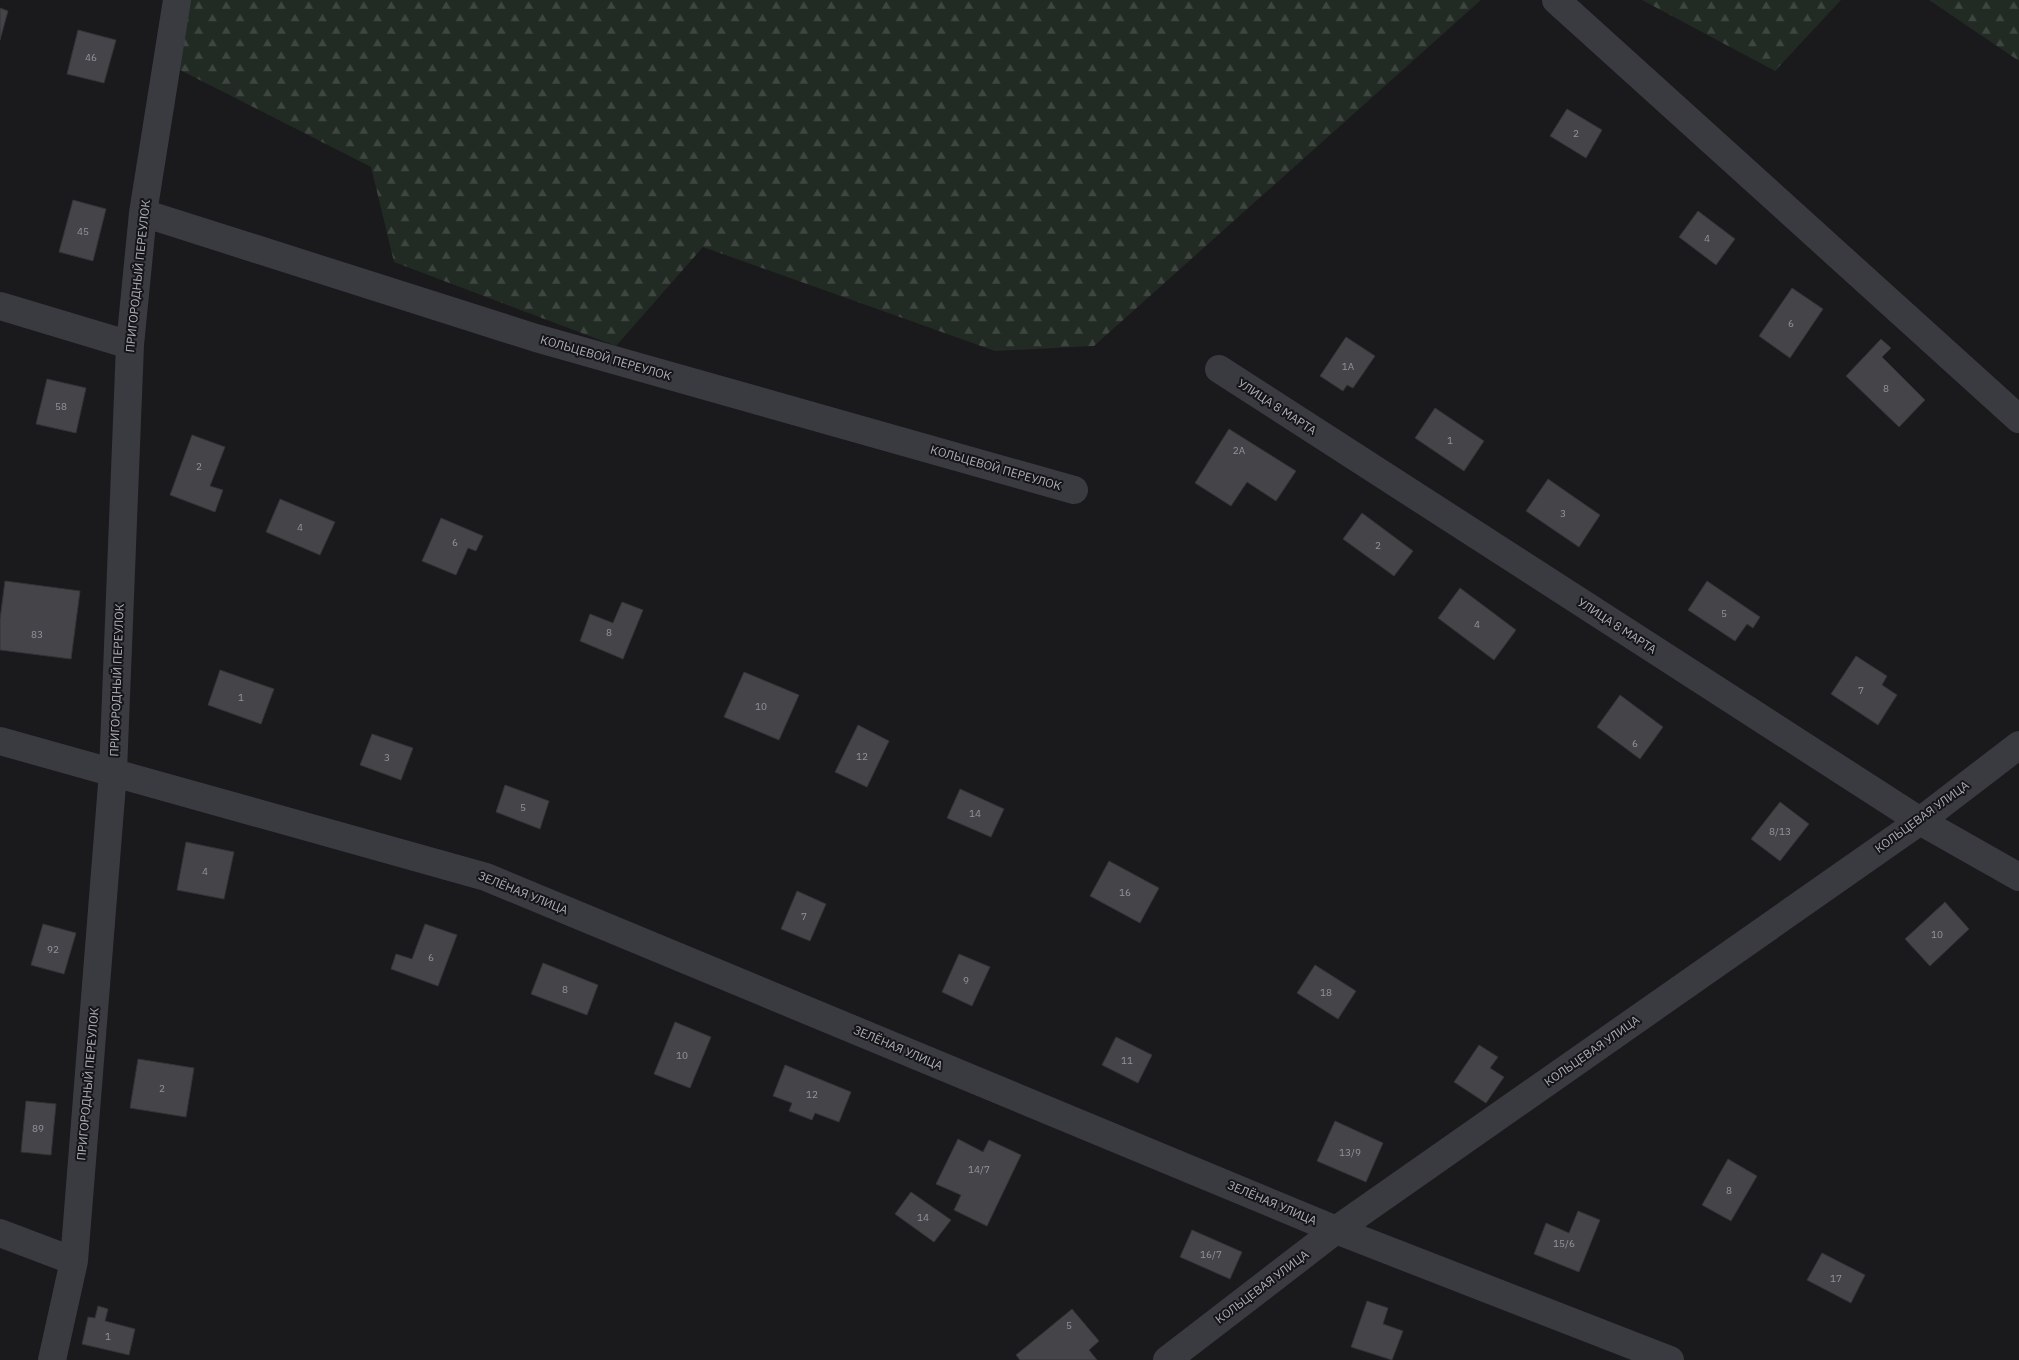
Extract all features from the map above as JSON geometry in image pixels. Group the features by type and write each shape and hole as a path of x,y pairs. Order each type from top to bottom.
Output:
{"street":[{"name":"ПРИГОРОДНЫЙ ПЕРЕУЛОК","path":"52,1360 74,1261 113,772 130,345 143,212 177,0"},
{"path":"1556,0 2019,419"},
{"name":"КОЛЬЦЕВОЙ ПЕРЕУЛОК","path":"143,212 536,338 1074,490"},
{"path":"0,306 130,345"},
{"name":"УЛИЦА 8 МАРТА","path":"1219,369 1920,821 2019,877"},
{"name":"ЗЕЛЁНАЯ УЛИЦА","path":"0,741 486,877 1336,1230 1670,1360"},
{"name":"КОЛЬЦЕВАЯ УЛИЦА","path":"1167,1360 1336,1230 1920,821 2019,745"},
{"path":"0,1233 74,1261"}],"green space":[{"path":"178,0 1481,0 1094,346 995,351 703,247 616,346 394,262 371,167 174,67"},
{"path":"1642,0 1841,0 1775,71"},
{"path":"1929,0 2019,0 2019,61"}],"building":[{"path":"0,8 8,11 0,40"},
{"path":"78,30 116,40 104,83 67,74"},
{"path":"1567,109 1602,130 1586,158 1550,136"},
{"path":"73,200 106,209 93,261 59,252"},
{"path":"1698,211 1735,239 1716,265 1679,237"},
{"path":"1792,288 1823,309 1790,358 1759,336"},
{"path":"1346,337 1375,356 1353,388 1347,385 1343,391 1320,376"},
{"path":"1881,339 1891,348 1882,357 1925,400 1899,427 1846,376"},
{"path":"47,379 86,388 76,433 36,424"},
{"path":"1435,408 1484,441 1464,471 1415,438"},
{"path":"1229,429 1296,471 1276,501 1247,482 1231,506 1195,483"},
{"path":"192,435 225,447 210,486 223,490 215,512 170,495"},
{"path":"1548,479 1600,515 1579,547 1526,511"},
{"path":"280,499 335,522 320,555 266,532"},
{"path":"1362,513 1413,551 1394,576 1343,539"},
{"path":"441,518 483,536 476,551 468,548 456,575 422,561"},
{"path":"5,581 80,591 71,659 0,650 0,619"},
{"path":"1707,581 1760,617 1753,628 1747,624 1735,641 1688,610"},
{"path":"1460,588 1516,630 1494,660 1438,618"},
{"path":"622,602 643,610 623,659 580,641 590,614 613,623"},
{"path":"1856,656 1887,676 1882,685 1897,695 1878,725 1831,694"},
{"path":"220,670 274,689 261,724 208,705"},
{"path":"744,672 799,695 779,740 724,717"},
{"path":"1620,695 1663,727 1640,759 1597,727"},
{"path":"858,725 889,741 867,787 835,772"},
{"path":"372,734 413,748 401,780 360,765"},
{"path":"505,785 549,801 540,829 496,812"},
{"path":"960,789 1004,809 991,837 947,818"},
{"path":"1780,802 1809,824 1780,861 1751,839"},
{"path":"186,842 234,852 224,899 177,890"},
{"path":"1109,861 1159,888 1140,923 1090,896"},
{"path":"797,891 826,904 810,941 781,929"},
{"path":"1945,902 1969,929 1930,966 1905,939"},
{"path":"43,924 76,933 64,974 31,965"},
{"path":"425,924 457,935 438,986 391,969 396,954 412,959"},
{"path":"959,954 990,967 972,1006 942,992"},
{"path":"543,963 598,985 587,1015 531,994"},
{"path":"1315,965 1356,991 1338,1019 1297,993"},
{"path":"675,1022 711,1037 690,1088 654,1074"},
{"path":"1116,1037 1152,1055 1138,1083 1102,1065"},
{"path":"1479,1045 1498,1057 1490,1068 1504,1077 1486,1103 1454,1082"},
{"path":"138,1059 194,1068 186,1117 130,1108"},
{"path":"785,1065 851,1092 839,1122 815,1113 812,1120 789,1111 792,1103 773,1096"},
{"path":"26,1101 56,1104 51,1155 21,1152"},
{"path":"1335,1121 1383,1143 1366,1182 1317,1161"},
{"path":"958,1139 983,1152 989,1140 1021,1155 987,1226 954,1210 961,1195 936,1184"},
{"path":"1728,1159 1757,1176 1731,1221 1702,1205"},
{"path":"911,1192 951,1220 934,1242 895,1214"},
{"path":"1578,1211 1600,1220 1579,1272 1534,1254 1546,1223 1569,1233"},
{"path":"1192,1230 1242,1252 1230,1279 1180,1257"},
{"path":"1822,1253 1865,1275 1851,1303 1807,1280"},
{"path":"1367,1301 1388,1308 1383,1324 1403,1331 1392,1360 1351,1347"},
{"path":"98,1306 108,1309 105,1321 135,1329 129,1355 82,1344 88,1317 95,1318"},
{"path":"1072,1309 1099,1341 1089,1350 1097,1360 1020,1360 1016,1355"}]}
